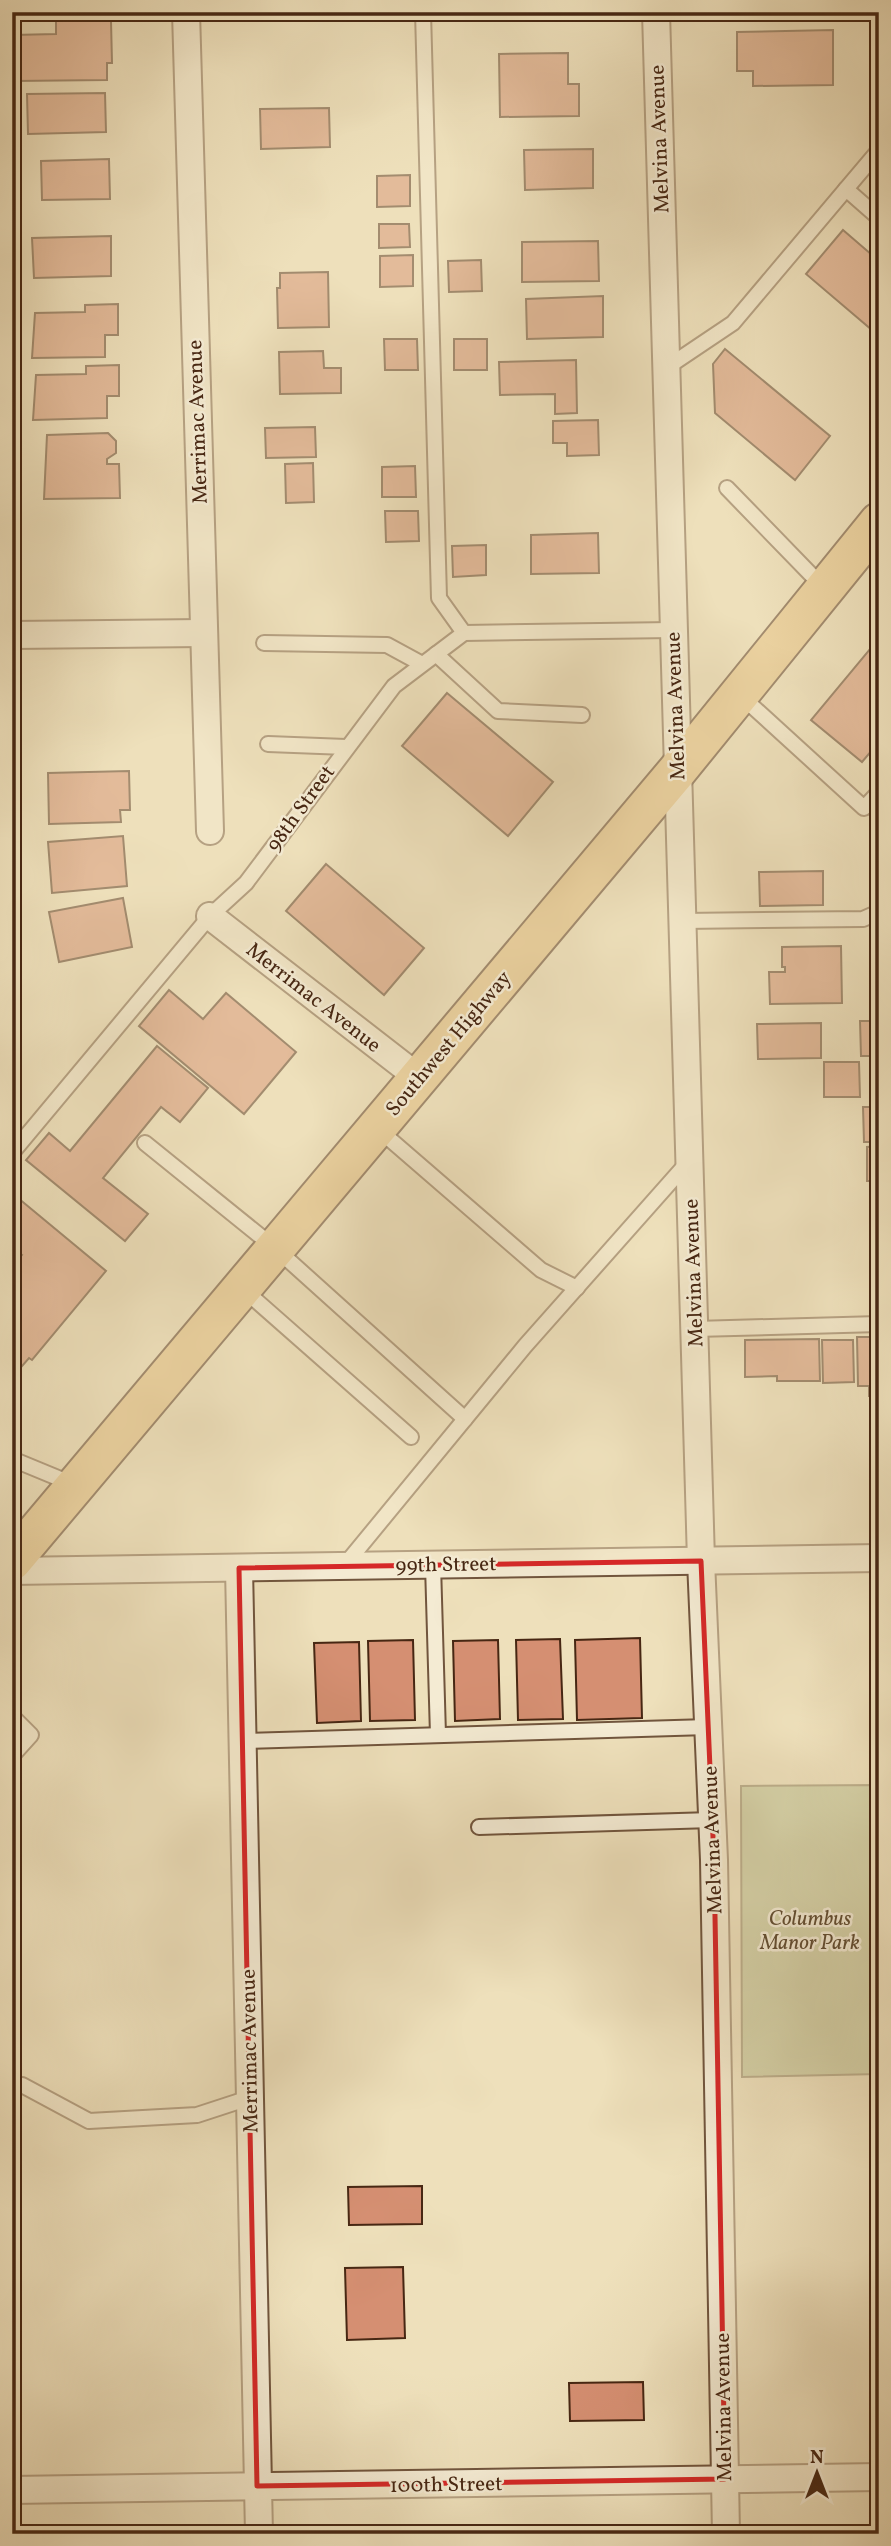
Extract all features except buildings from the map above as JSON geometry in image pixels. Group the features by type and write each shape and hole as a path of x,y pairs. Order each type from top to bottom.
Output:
{"main road":[{"name":"Southwest Highway","path":"12,1561 677,771 879,522"}],"street":[{"name":"Merrimac Avenue","path":"187,12 209,831"},
{"name":"Melvina Avenue","path":"656,12 701,1561 712,1820 726,2534"},
{"path":"12,635 203,633"},
{"name":"Merrimac Avenue","path":"210,916 419,1078"},
{"name":"99th Street","path":"12,1571 879,1558"},
{"name":"Merrimac Avenue","path":"239,1568 259,2534"},
{"name":"100th Street","path":"12,2490 879,2477"}],"lane":[{"path":"423,12 439,598 464,633 673,630"},
{"path":"666,368 733,323 879,150"},
{"path":"846,189 879,218"},
{"path":"727,488 825,589"},
{"name":"98th Street","path":"12,1153 210,916 246,883 394,686 464,633"},
{"path":"264,643 387,645 422,664"},
{"path":"436,654 498,711 582,716"},
{"path":"739,694 864,808 879,792"},
{"path":"268,744 346,747"},
{"path":"682,921 863,919 879,912"},
{"path":"377,1128 541,1270 577,1288"},
{"path":"145,1143 275,1248 465,1419"},
{"path":"344,1566 465,1419 690,1160"},
{"path":"242,1288 411,1437"},
{"path":"695,1329 879,1324"},
{"path":"12,1459 76,1486"},
{"path":"433,1565 438,1735"},
{"path":"12,1716 31,1735 12,1756"},
{"path":"242,1741 708,1727"},
{"path":"479,1827 712,1820"},
{"path":"12,2085 22,2085 89,2121 197,2115 250,2098"}],"highlighted area":[{"path":"701,1561 714,1860 725,2479 257,2486 239,1568"}],"green space":[{"name":"Columbus Manor Park","path":"879,1785 879,2074 742,2077 741,1786"}]}
